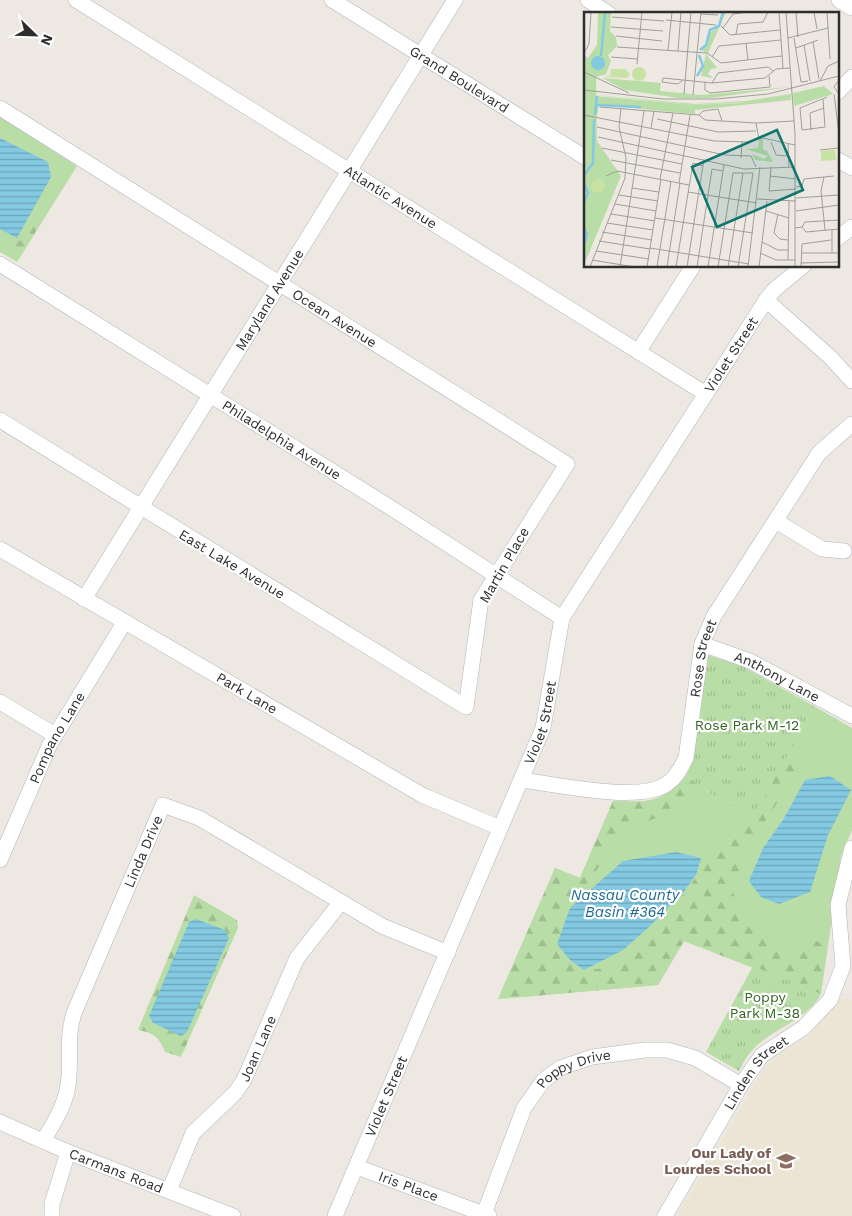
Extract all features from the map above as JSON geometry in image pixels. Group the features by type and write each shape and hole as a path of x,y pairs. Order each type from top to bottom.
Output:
{"street":[{"name":"Atlantic Avenue","path":"76,0 706,394"},
{"name":"Grand Boulevard","path":"332,0 584,157"},
{"name":"Maryland Avenue","path":"84,599 455,0"},
{"path":"588,0 606,12"},
{"path":"839,0 852,8"},
{"path":"840,90 852,77"},
{"name":"Ocean Avenue","path":"0,108 567,464"},
{"path":"840,161 852,168"},
{"path":"840,236 852,227"},
{"name":"Philadelphia Avenue","path":"0,264 562,618"},
{"path":"638,352 692,268"},
{"name":"Violet Street","path":"336,1216 543,728 562,618 766,300 774,290 801,268"},
{"path":"766,300 830,357 852,381"},
{"name":"East Lake Avenue","path":"0,420 140,508 466,707"},
{"name":"Rose Street","path":"521,780 633,794 652,791 668,784 679,773 686,758 702,644 714,616 819,453 852,424"},
{"name":"Martin Place","path":"466,707 481,600 567,464"},
{"path":"776,520 822,549 844,551"},
{"name":"Park Lane","path":"0,549 422,795 500,828"},
{"name":"Pompano Lane","path":"0,860 55,735 124,623"},
{"name":"Anthony Lane","path":"702,644 750,661 852,716"},
{"path":"0,702 55,735"},
{"name":"Linda Drive","path":"43,1141 57,1119 67,1092 69,1070 68,1044 74,1013 163,805 199,818 382,926 448,953"},
{"name":"Linden Street","path":"665,1216 741,1085 762,1054 803,1028 830,1000 847,954 838,905 852,848"},
{"name":"Joan Lane","path":"169,1191 193,1133 235,1093 244,1080 297,958 342,902"},
{"name":"Poppy Drive","path":"487,1215 524,1108 543,1081 560,1068 592,1057 645,1050 667,1050 694,1058 741,1085"},
{"name":"Carmans Road","path":"0,1122 68,1152 233,1216"},
{"path":"52,1216 52,1204 68,1152"},
{"name":"Iris Place","path":"357,1167 487,1215"}],"shaded area":[{"path":"840,997 852,1000 852,1216 677,1216 768,1062 808,1036"}],"green space":[{"path":"0,117 77,166 17,262 0,252"},
{"path":"57,197 20,257 0,247 0,233 15,242 20,241 47,205"},
{"name":"Rose Park M-12","path":"707,655 738,664 814,706 751,821 686,776 693,760"},
{"path":"814,706 852,728 852,830 841,856 821,994 684,941 658,985 498,999 555,868 580,878 613,801 645,801 653,799 668,792 686,776 751,821"},
{"path":"794,741 800,761 788,786 759,831 744,859 733,893 742,916 774,950 795,954 806,945 816,941 825,945 827,949 821,994 684,941 658,985 498,999 555,868 580,878 613,801 645,801 653,799 668,792 686,776 703,788 685,805 657,818 634,825 617,841 570,908 557,944 584,970 606,968 656,930 743,816 751,821"},
{"path":"194,895 237,920 238,928 181,1057 165,1052 155,1036 138,1030"},
{"name":"Poppy Park M-38","path":"753,966 821,994 806,1012 757,1045 739,1071 706,1052"}],"water":[{"path":"0,138 48,162 51,177 17,238 0,229"},
{"path":"830,776 851,790 828,835 810,892 779,904 761,897 749,881 763,848 783,820 805,780"},
{"name":"Nassau County Basin #364","path":"676,852 701,858 696,875 682,894 623,950 584,970 570,960 557,944 570,908 623,861"},
{"path":"196,919 225,930 229,938 187,1032 181,1036 153,1023 149,1016 189,922"}],"place":[{"name":"Our Lady of Lourdes School","path":"786,1161"}]}
